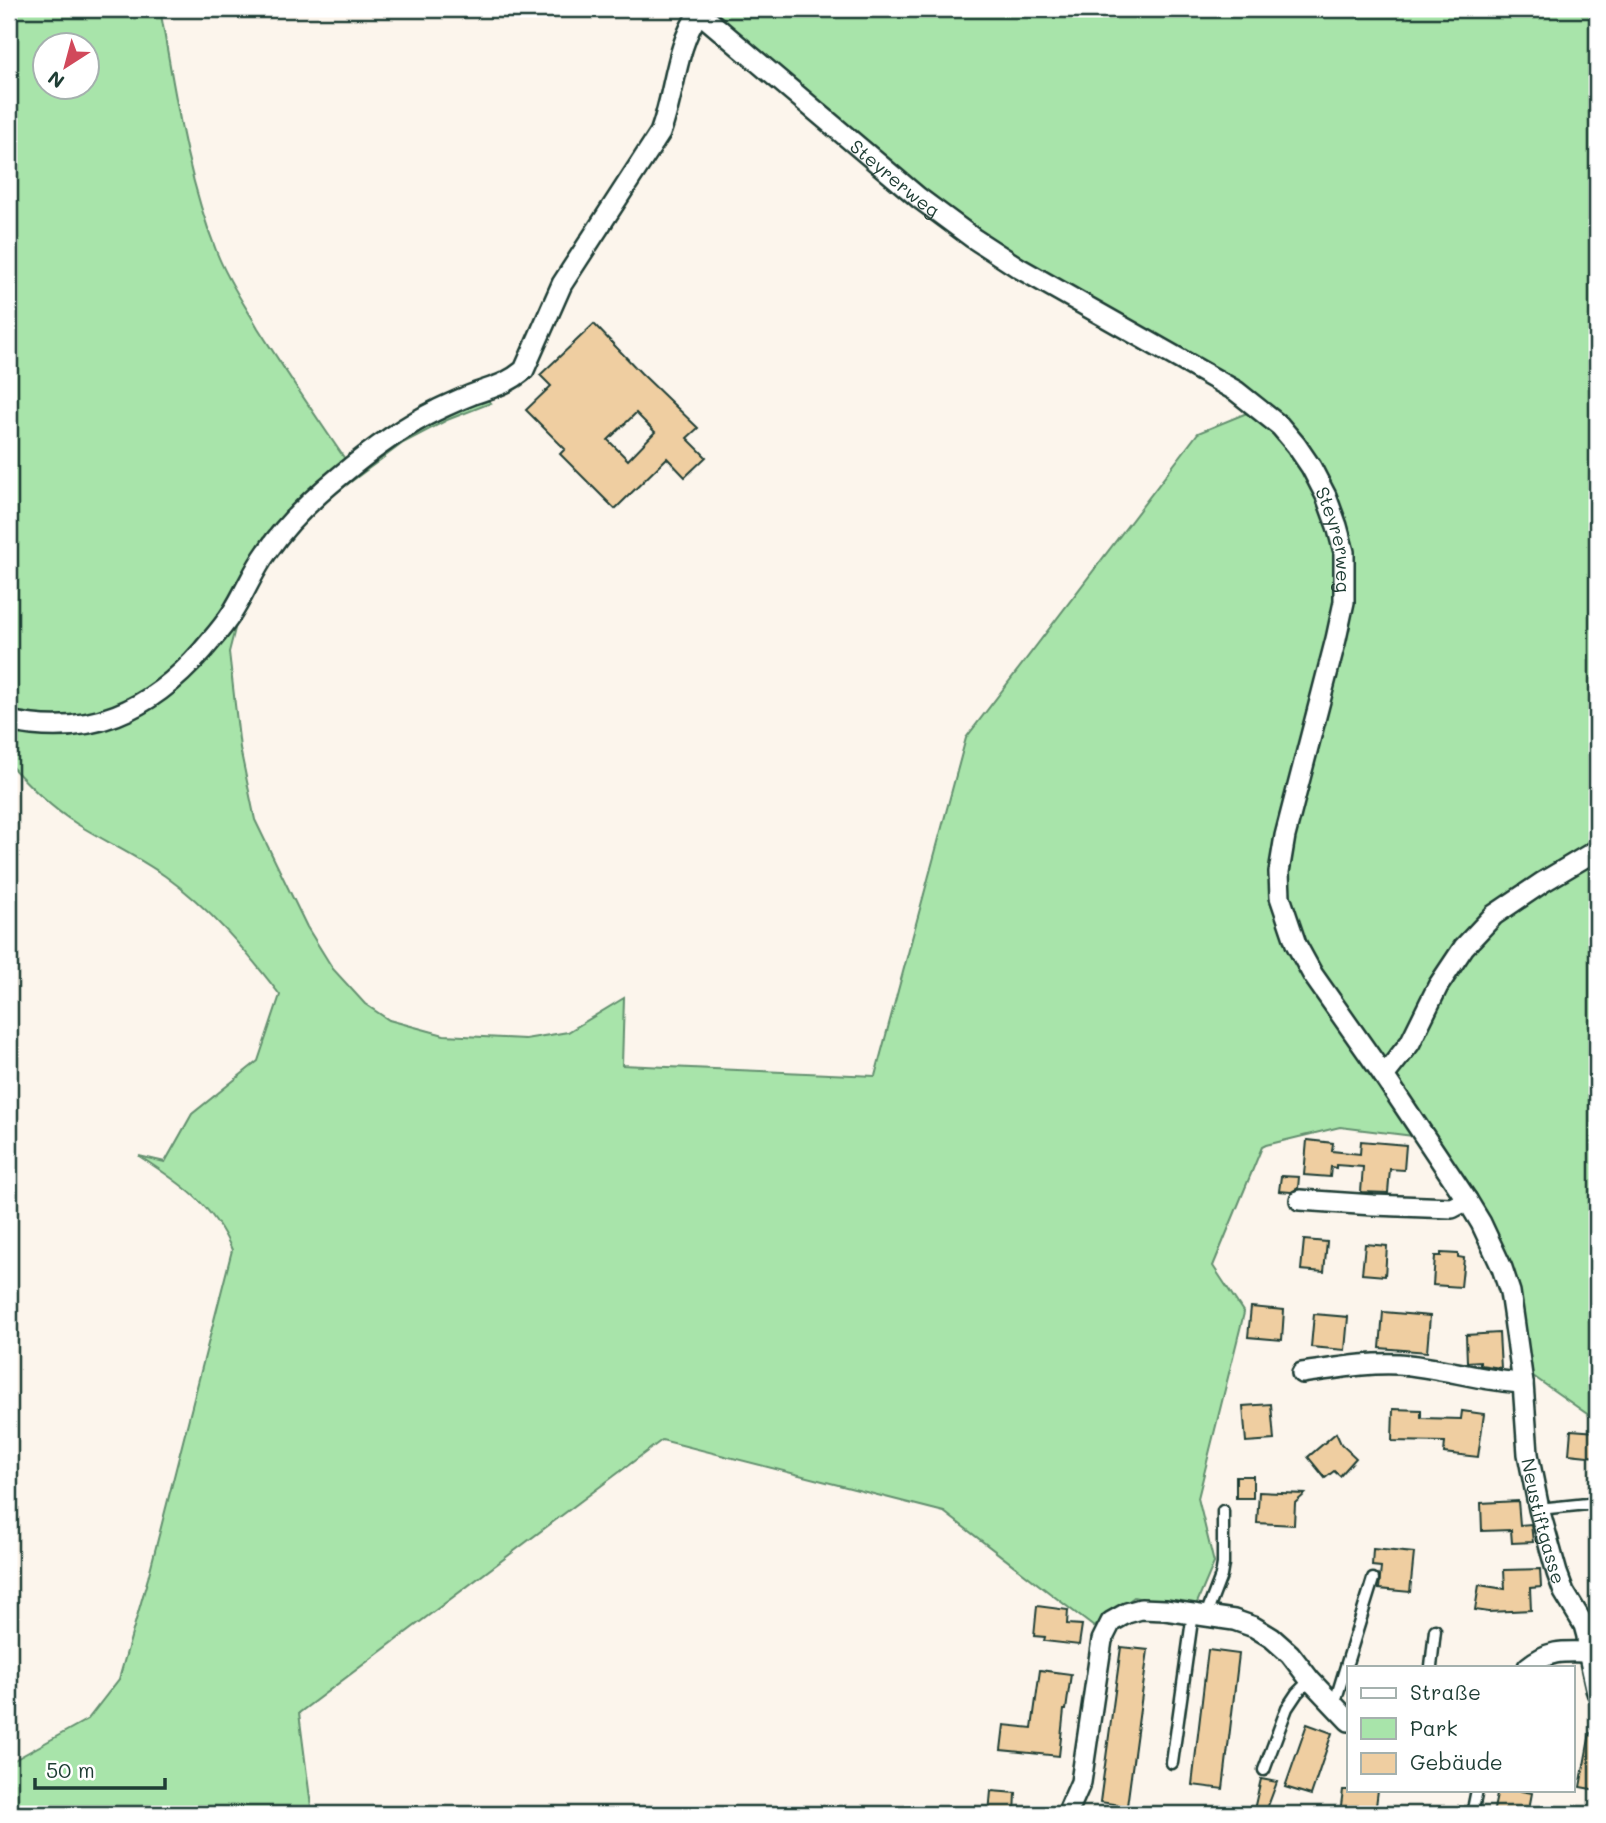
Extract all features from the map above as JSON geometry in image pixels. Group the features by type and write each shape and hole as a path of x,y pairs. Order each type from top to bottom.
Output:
{"street":[{"path":"9,721 27,725 82,724 105,720 150,698 181,674 216,635 257,567 282,532 338,477 406,427 470,395 501,385 524,370 575,261 660,133 667,116 686,36 697,11"},
{"name":"Steyrerweg","path":"697,11 919,198 1018,268 1236,391 1280,425 1311,467 1326,496 1344,552 1344,602 1285,835 1279,872 1280,897 1296,944 1313,975 1384,1076"},
{"path":"1384,1076 1410,1043 1438,986 1464,947 1494,915 1597,850"},
{"name":"Neustiftgasse","path":"1384,1076 1466,1200 1502,1268 1510,1292 1523,1383 1528,1454 1539,1509 1563,1592 1584,1625 1597,1692"},
{"path":"1300,1200 1452,1208 1466,1200"},
{"path":"1302,1373 1396,1364 1523,1383"},
{"path":"1067,1814 1081,1782 1102,1640 1111,1622 1127,1613 1142,1609 1199,1614 1234,1620 1254,1628 1272,1638 1290,1654 1310,1680 1347,1719"},
{"path":"1529,1666 1540,1657 1556,1652 1588,1652"}],"lane":[{"path":"1539,1509 1597,1503"},
{"path":"1172,1763 1199,1614 1221,1576 1223,1511"},
{"path":"1334,1705 1373,1579"},
{"path":"1431,1666 1435,1630"},
{"path":"1264,1770 1287,1708 1310,1680"},
{"path":"1472,1814 1477,1792"}],"green space":[{"path":"9,9 160,9 189,163 217,253 258,328 347,462 476,389 491,403 447,420 403,443 321,504 275,548 239,613 229,652 240,748 255,820 307,927 333,969 365,1004 389,1020 444,1035 525,1039 568,1032 624,998 622,1065 875,1076 966,738 1198,433 1259,408 1103,316 837,141 682,9 1597,9 1597,1419 1513,1362 1502,1295 1471,1221 1413,1136 1340,1127 1266,1145 1262,1147 1213,1266 1244,1313 1198,1498 1214,1563 1194,1610 1134,1597 1094,1627 944,1512 662,1440 299,1713 312,1814 9,1814 9,1763 88,1719 119,1679 148,1578 232,1250 205,1207 181,1185 139,1156 165,1162 192,1114 258,1061 280,995 227,931 182,889 144,862 67,818 9,764"}],"building":[{"path":"594,324 698,428 687,438 706,457 685,477 667,458 615,509 560,454 565,449 526,410 551,386 540,375","holes":["636,413 655,432 628,460 608,440"]},
{"path":"1307,1140 1333,1143 1332,1151 1360,1154 1361,1141 1406,1145 1404,1170 1390,1169 1388,1193 1361,1192 1363,1167 1336,1165 1336,1168 1331,1167 1330,1177 1304,1175"},
{"path":"1281,1176 1299,1177 1298,1188 1291,1192 1279,1191"},
{"path":"1304,1240 1327,1242 1324,1272 1301,1270"},
{"path":"1365,1244 1387,1246 1385,1276 1362,1274"},
{"path":"1441,1253 1458,1254 1458,1257 1464,1258 1461,1287 1433,1285 1435,1256 1441,1256"},
{"path":"1251,1307 1284,1310 1282,1340 1248,1337"},
{"path":"1383,1312 1430,1316 1427,1352 1380,1348"},
{"path":"1314,1314 1348,1317 1345,1350 1311,1347"},
{"path":"1499,1333 1501,1368 1480,1365 1480,1361 1467,1362 1466,1335"},
{"path":"1271,1404 1274,1440 1246,1442 1243,1406"},
{"path":"1393,1409 1421,1410 1421,1418 1461,1419 1462,1411 1484,1414 1478,1457 1444,1453 1445,1442 1392,1441"},
{"path":"1571,1430 1597,1432 1597,1457 1569,1454"},
{"path":"1336,1433 1341,1444 1356,1458 1340,1476 1334,1471 1325,1478 1308,1457"},
{"path":"1236,1476 1253,1476 1253,1498 1236,1498"},
{"path":"1259,1492 1305,1494 1295,1503 1294,1525 1257,1523"},
{"path":"1518,1501 1520,1525 1531,1524 1533,1542 1512,1543 1511,1530 1482,1531 1481,1503"},
{"path":"1373,1549 1414,1553 1410,1592 1379,1589 1381,1567 1372,1566"},
{"path":"1540,1569 1541,1587 1530,1588 1531,1610 1475,1610 1479,1585 1505,1589 1504,1570"},
{"path":"1037,1606 1068,1610 1067,1624 1082,1625 1079,1645 1044,1641 1045,1637 1034,1636"},
{"path":"1121,1647 1148,1650 1127,1806 1100,1802"},
{"path":"1208,1650 1239,1654 1223,1789 1192,1785"},
{"path":"1040,1670 1071,1674 1059,1756 1001,1750 1004,1725 1032,1728"},
{"path":"1307,1724 1332,1733 1311,1795 1285,1787"},
{"path":"1590,1733 1597,1734 1597,1790 1580,1787"},
{"path":"1261,1779 1277,1782 1265,1814 1253,1814"},
{"path":"1343,1790 1378,1792 1375,1814 1340,1813"},
{"path":"991,1791 1016,1793 1015,1814 989,1814"},
{"path":"1498,1792 1532,1793 1528,1814 1493,1814"}]}
